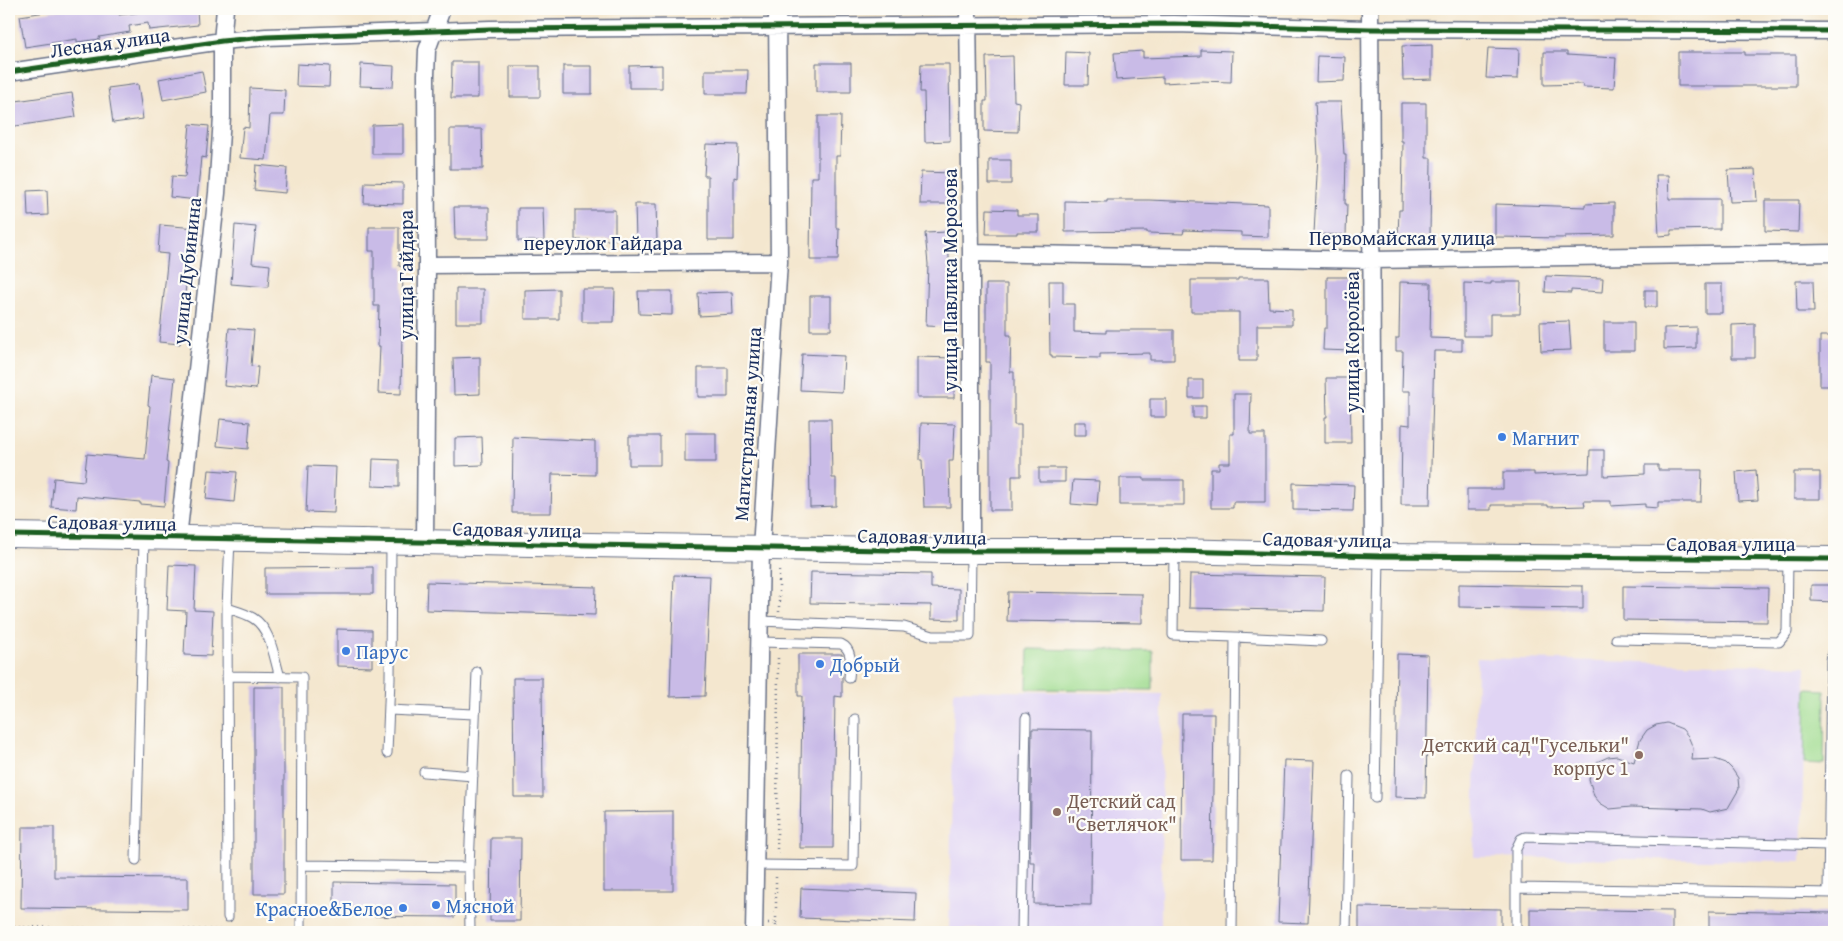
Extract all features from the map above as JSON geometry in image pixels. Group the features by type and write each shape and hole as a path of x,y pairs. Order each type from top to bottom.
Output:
{"street":[{"name":"улица Дубинина","path":"178,538 217,192 222,117 222,41 225,9"},
{"name":"улица Гайдара","path":"425,543 426,75 427,50 442,9"},
{"name":"Магистральная улица","path":"754,932 761,549 779,262 777,9"},
{"name":"улица Павлика Морозова","path":"968,9 971,253 970,552"},
{"name":"улица Королёва","path":"1370,9 1376,555"},
{"name":"Лесная улица","path":"9,72 222,41 266,37 490,29 1174,24 1370,29 1834,31"},
{"name":"Первомайская улица","path":"971,253 1372,260 1834,253"},
{"name":"переулок Гайдара","path":"427,265 779,262"},
{"name":"Садовая улица","path":"9,535 970,552 1174,551 1376,555 1834,559"}],"lane":[{"path":"136,860 144,538"},
{"path":"228,917 227,608 230,539"},
{"path":"387,753 391,543"},
{"path":"1174,551 1173,635 1321,641"},
{"path":"760,622 904,627 933,636 970,636 970,552"},
{"path":"1375,798 1376,555"},
{"path":"1616,639 1779,642 1787,632 1788,558"},
{"path":"227,608 252,617 261,624 266,632 280,677"},
{"path":"1232,932 1235,637"},
{"path":"1516,888 1831,893 1828,845 1831,661 1834,639"},
{"path":"759,642 840,644 846,646 850,652 850,678"},
{"path":"470,932 469,867 477,672"},
{"path":"228,676 302,678 301,932"},
{"path":"389,710 474,714"},
{"path":"1022,932 1026,718"},
{"path":"755,865 853,866 855,719"},
{"path":"424,772 473,776"},
{"path":"1346,932 1349,776"},
{"path":"1516,932 1516,849 1521,839 1525,837 1828,845"},
{"path":"300,865 469,867"}],"path":[{"path":"779,565 779,622"},
{"path":"776,923 778,643"},
{"path":"9,927 342,932"}],"shaded area":[{"name":"Детский сад\"Гусельки\" корпус 1","path":"1477,658 1806,666 1801,861 1474,857"},
{"name":"Детский сад \"Светлячок\"","path":"954,690 1162,694 1161,932 949,929"}],"green space":[{"path":"1028,649 1153,651 1153,690 1027,689"},
{"path":"1806,689 1825,690 1824,764 1804,763"}],"building":[{"path":"65,9 118,9 119,15 151,11 150,9 197,9 198,25 149,30 148,23 129,26 130,32 99,37 100,39 77,42 77,39 25,47 20,16"},
{"path":"1432,45 1432,79 1403,80 1402,46"},
{"path":"1488,48 1519,49 1518,79 1486,78"},
{"path":"1201,50 1232,51 1231,82 1163,83 1163,77 1116,80 1114,53 1143,51 1143,58 1201,56"},
{"path":"1066,52 1089,53 1088,85 1065,85"},
{"path":"1544,52 1567,52 1567,55 1616,58 1614,88 1583,87 1583,84 1544,85"},
{"path":"1678,52 1745,52 1745,55 1796,55 1796,86 1678,86"},
{"path":"1013,56 1014,101 1019,102 1018,132 984,131 984,101 987,101 986,57"},
{"path":"1317,56 1345,57 1344,81 1316,82"},
{"path":"452,62 478,62 478,98 451,98"},
{"path":"816,63 851,63 851,92 816,92"},
{"path":"297,64 330,66 329,87 296,86"},
{"path":"361,64 394,66 393,87 360,86"},
{"path":"921,64 949,64 950,141 925,142 924,92 920,92"},
{"path":"662,65 662,88 629,88 629,66"},
{"path":"510,66 540,66 540,97 510,97"},
{"path":"563,66 592,66 592,94 563,94"},
{"path":"705,70 748,70 747,94 705,94"},
{"path":"202,71 206,92 163,100 159,79"},
{"path":"138,84 143,119 113,123 108,88"},
{"path":"250,88 285,90 284,115 270,115 266,160 240,158 243,127 249,128"},
{"path":"72,93 76,117 9,127 9,102"},
{"path":"1315,102 1341,102 1344,155 1346,155 1346,235 1314,234 1318,155"},
{"path":"1401,103 1426,103 1426,158 1431,158 1430,237 1398,236 1399,210 1402,210 1403,141 1401,141"},
{"path":"818,116 841,116 840,156 836,156 836,228 839,228 838,260 810,260 811,177 818,177"},
{"path":"190,124 209,126 206,158 201,157 197,200 170,197 172,176 185,177"},
{"path":"403,124 403,154 372,154 372,125"},
{"path":"450,129 482,129 483,169 450,169"},
{"path":"706,144 738,145 737,178 734,177 734,240 708,240 708,176 704,176"},
{"path":"989,160 1011,160 1011,184 989,184"},
{"path":"256,165 287,168 285,193 254,190"},
{"path":"1755,169 1757,201 1730,202 1728,170"},
{"path":"921,172 953,173 953,204 920,204"},
{"path":"1656,175 1668,175 1669,199 1720,199 1720,229 1671,230 1671,235 1659,236"},
{"path":"365,182 403,183 403,204 364,203"},
{"path":"47,190 48,215 28,216 27,191"},
{"path":"1107,200 1268,205 1268,237 1241,236 1241,232 1184,230 1183,234 1147,233 1147,231 1065,232 1065,201 1107,202"},
{"path":"1765,200 1799,200 1798,232 1765,231"},
{"path":"1614,203 1614,235 1565,236 1565,238 1495,237 1495,204 1585,207 1585,204"},
{"path":"635,204 656,204 657,240 636,240"},
{"path":"454,207 489,207 489,239 455,239"},
{"path":"518,208 543,208 544,241 518,241"},
{"path":"987,209 1017,210 1017,215 1039,215 1039,232 986,234"},
{"path":"575,210 615,210 615,240 575,240"},
{"path":"160,225 197,228 195,256 189,255 180,344 159,342 168,254 158,253"},
{"path":"235,225 256,227 252,263 270,265 268,287 231,284"},
{"path":"369,227 399,227 399,266 403,267 401,394 378,393 379,306 374,306 374,251 369,251"},
{"path":"948,232 950,283 952,283 951,327 926,326 928,264 925,233"},
{"path":"1546,276 1603,278 1602,292 1571,290 1571,293 1545,292"},
{"path":"1327,277 1351,277 1352,351 1323,350 1324,328 1327,328"},
{"path":"1238,278 1268,278 1269,308 1292,309 1292,325 1257,325 1257,361 1239,361 1239,312 1191,312 1191,280 1238,280"},
{"path":"1049,281 1063,281 1063,304 1074,304 1074,332 1106,333 1106,330 1174,330 1174,360 1150,360 1150,353 1100,354 1100,358 1052,357 1050,355"},
{"path":"1796,281 1813,281 1814,312 1797,312"},
{"path":"1400,282 1431,283 1430,338 1462,339 1462,351 1434,351 1430,505 1401,505 1402,424 1410,425 1410,391 1402,391 1403,351 1396,351 1396,338 1399,338"},
{"path":"1491,282 1521,282 1520,314 1490,314 1490,336 1464,336 1464,283 1491,284"},
{"path":"986,284 1007,284 1007,335 1011,335 1010,372 1014,372 1014,425 1021,425 1021,476 1012,476 1012,510 990,510 990,362 986,362"},
{"path":"1705,284 1722,284 1722,313 1705,313"},
{"path":"456,289 483,289 483,323 456,323"},
{"path":"559,289 559,319 525,319 525,290"},
{"path":"582,289 615,289 614,322 582,322"},
{"path":"1645,290 1657,290 1657,307 1645,307"},
{"path":"638,291 672,291 672,315 639,314"},
{"path":"732,292 733,314 699,316 698,293"},
{"path":"810,296 831,296 831,330 810,330"},
{"path":"1569,321 1571,350 1541,351 1540,322"},
{"path":"1604,322 1634,322 1634,351 1604,351"},
{"path":"1755,324 1755,358 1732,358 1732,325"},
{"path":"1696,327 1696,348 1664,349 1664,328"},
{"path":"229,328 254,330 251,366 258,367 256,389 224,386"},
{"path":"1820,336 1832,336 1832,386 1820,386"},
{"path":"802,354 844,356 842,392 800,390"},
{"path":"480,357 480,394 454,395 453,358"},
{"path":"917,357 955,358 954,398 917,398"},
{"path":"698,368 728,368 728,397 698,397"},
{"path":"151,375 175,378 166,462 168,463 164,506 77,496 76,509 51,507 54,478 84,481 87,454 145,459"},
{"path":"1326,378 1350,378 1351,443 1325,443 1325,417 1327,417"},
{"path":"1189,380 1203,380 1203,398 1189,398"},
{"path":"1234,394 1251,394 1250,434 1265,434 1265,502 1233,502 1233,508 1211,508 1211,469 1219,469 1219,463 1230,463 1230,434 1234,434"},
{"path":"1150,399 1166,399 1166,417 1150,417"},
{"path":"1193,406 1206,406 1206,418 1193,418"},
{"path":"220,419 250,422 248,449 217,446"},
{"path":"809,419 831,419 832,478 836,478 836,506 810,507"},
{"path":"1074,422 1086,422 1086,435 1074,435"},
{"path":"921,423 955,424 953,461 949,461 950,507 924,507 922,460 920,460"},
{"path":"685,433 716,433 716,462 685,462"},
{"path":"629,436 660,436 660,465 629,465"},
{"path":"482,437 483,465 455,466 455,438"},
{"path":"513,437 595,441 595,475 552,474 551,513 512,513"},
{"path":"1590,450 1604,450 1604,476 1645,474 1645,465 1658,465 1658,470 1702,470 1701,502 1658,502 1658,508 1645,507 1645,504 1611,506 1611,501 1584,501 1585,506 1491,505 1491,510 1467,510 1467,489 1503,489 1503,472 1534,472 1534,475 1589,473"},
{"path":"373,459 399,460 399,487 372,486"},
{"path":"308,466 336,467 334,513 306,512"},
{"path":"1039,468 1065,468 1065,482 1039,482"},
{"path":"209,470 237,472 234,502 206,499"},
{"path":"1756,470 1758,500 1738,501 1736,472"},
{"path":"1794,472 1820,472 1820,499 1794,499"},
{"path":"1120,478 1184,480 1184,505 1120,505"},
{"path":"1073,480 1099,481 1097,506 1071,504"},
{"path":"1293,483 1354,485 1353,511 1293,510"},
{"path":"169,565 196,566 194,610 213,611 211,656 184,655 186,611 167,610"},
{"path":"373,567 373,594 265,594 265,568"},
{"path":"811,572 931,574 931,588 959,589 959,620 931,619 931,605 810,603"},
{"path":"1190,574 1325,577 1324,611 1189,608"},
{"path":"674,575 710,576 705,696 670,697"},
{"path":"427,582 596,587 595,615 426,610"},
{"path":"1459,584 1583,586 1583,609 1459,607"},
{"path":"1811,585 1834,585 1834,602 1811,601"},
{"path":"1623,586 1768,588 1767,622 1623,620"},
{"path":"1008,592 1142,594 1142,623 1007,621"},
{"path":"337,629 372,630 372,667 337,666"},
{"path":"798,654 842,654 842,697 835,696 833,848 800,848 802,696 798,696"},
{"path":"1397,654 1428,655 1426,798 1395,797"},
{"path":"513,678 542,678 543,797 514,797"},
{"path":"254,687 284,687 284,894 254,894"},
{"path":"1182,714 1214,714 1212,860 1181,860"},
{"path":"1667,723 1682,729 1688,736 1693,748 1692,760 1715,759 1726,763 1732,769 1738,778 1739,789 1728,808 1710,812 1702,809 1631,807 1610,809 1600,803 1594,796 1589,779 1597,762 1608,757 1617,756 1634,762 1640,740 1647,730 1656,725"},
{"path":"1032,729 1092,730 1091,905 1034,904 1035,862 1030,862"},
{"path":"1284,760 1314,761 1308,923 1278,922"},
{"path":"673,811 673,891 604,891 604,812"},
{"path":"22,827 54,827 54,877 188,878 188,910 21,908"},
{"path":"491,838 521,838 520,921 490,921"},
{"path":"334,882 455,884 455,917 334,916"},
{"path":"801,888 916,893 915,922 800,918"},
{"path":"1359,907 1501,909 1501,932 1359,932"},
{"path":"1530,909 1672,911 1672,932 1530,932"},
{"path":"1709,911 1834,913 1834,932 1709,932"}],"cycle path":[{"path":"9,72 222,41 266,37 490,29 1174,24 1370,29 1834,31"},
{"path":"9,535 944,551 1174,551 1379,556 1834,559"}],"place":[{"name":"Магнит","path":"1502,437"},
{"name":"Парус","path":"346,651"},
{"name":"Добрый","path":"820,664"},
{"name":"Детский сад\"Гусельки\" корпус 1","path":"1639,755"},
{"name":"Детский сад \"Светлячок\"","path":"1057,812"},
{"name":"Мясной","path":"436,905"},
{"name":"Красное&Белое","path":"403,908"}]}
